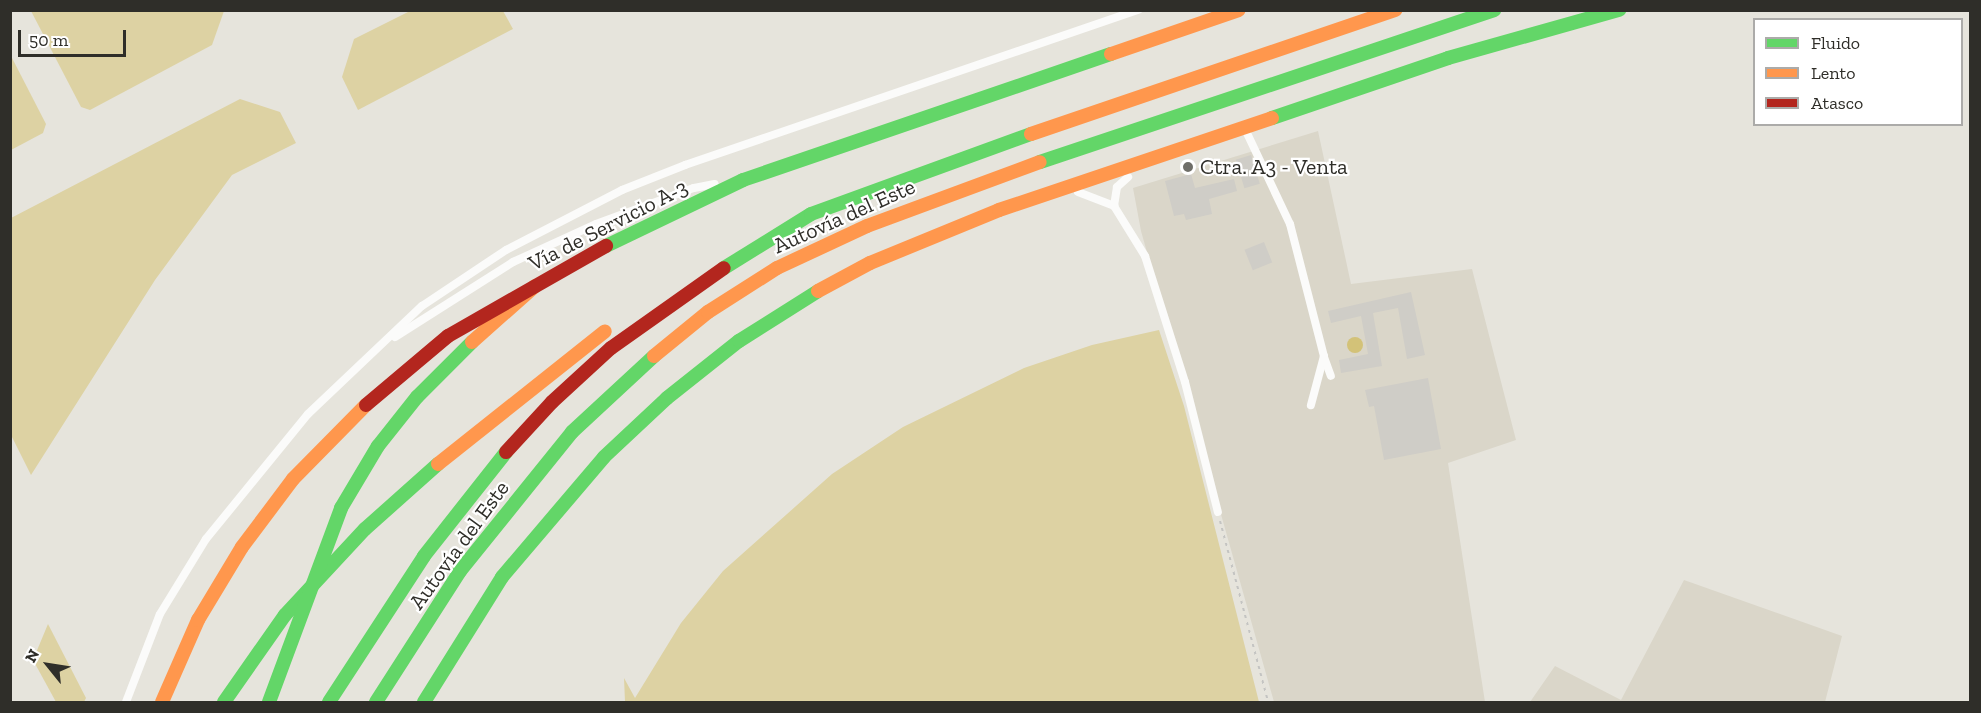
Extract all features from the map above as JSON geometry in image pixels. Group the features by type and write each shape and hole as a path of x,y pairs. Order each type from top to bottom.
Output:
{"main road":[{"name":"Vía de Servicio A-3","path":"162,702 198,620 242,546 293,478 364,407 448,336 606,246 743,180 1239,10"},
{"name":"Autovía del Este","path":"329,702 424,556 484,477 552,402 611,348 687,291 811,214 983,150 1395,10"},
{"name":"Autovía del Este","path":"376,702 460,572 572,432 637,370 699,319 777,268 867,226 991,178 1494,10"},
{"path":"424,702 502,577 604,457 667,398 739,341 804,298 870,263 1055,191 1448,58 1618,10"},
{"path":"729,248 811,214"},
{"path":"269,702 341,508 378,446 417,397 460,352 535,286"},
{"path":"224,702 285,615 365,529 450,453 614,325"}],"lane":[{"path":"126,702 160,614 206,539 308,414 422,306 506,250 622,190 707,157 1138,10"},
{"path":"1244,128 1290,224 1331,376"},
{"path":"1114,206 1117,187 1144,161"},
{"path":"379,347 523,257 596,224 693,188 743,180"},
{"path":"1055,191 1085,193 1114,206 1145,256 1185,382 1218,513"},
{"path":"1311,405 1324,356"}],"path":[{"path":"1218,513 1268,702"}],"shaded area":[{"path":"31,11 224,11 212,45 90,110 81,107"},
{"path":"410,11 503,11 513,29 358,110 342,77 354,39"},
{"path":"11,56 46,124 43,133 11,150"},
{"path":"240,99 280,112 296,143 232,175 155,280 31,475 11,435 11,218"},
{"path":"1318,131 1351,284 1472,269 1516,440 1448,463 1485,702 1274,702 1141,231 1133,188"},
{"path":"1159,330 1184,406 1259,702 625,702 624,678 635,698 681,623 723,571 832,474 903,427 1024,368 1092,345"},
{"path":"1355,337 1361,339 1363,345 1361,351 1355,353 1349,351 1347,345 1349,339"},
{"path":"1684,580 1842,636 1825,702 1530,702 1555,666 1621,700"},
{"path":"48,624 86,698 84,702 56,702 33,660"}],"building":[{"path":"1251,155 1260,184 1244,188 1236,160"},
{"path":"1191,174 1195,188 1234,179 1237,191 1209,199 1212,214 1186,220 1184,214 1174,216 1165,181"},
{"path":"1264,242 1272,262 1253,270 1245,250"},
{"path":"1411,292 1425,355 1407,359 1398,308 1373,313 1382,366 1341,373 1339,360 1368,354 1361,316 1331,323 1328,311"},
{"path":"1428,378 1441,449 1384,460 1374,406 1369,407 1365,390"}],"traffic: fast":[{"path":"1040,162 1494,10"},
{"path":"1272,118 1448,58 1619,10"},
{"path":"606,246 743,180 1111,54"},
{"path":"724,268 811,214 1031,134"},
{"path":"424,702 502,577 604,457 667,398 739,341 818,291"},
{"path":"269,702 341,508 378,446 417,397 472,342"},
{"path":"376,702 460,571 572,432 654,356"},
{"path":"329,702 424,556 506,452"},
{"path":"224,702 285,615 365,529 438,464"}],"traffic: slow":[{"path":"1111,54 1239,10"},
{"path":"1031,134 1395,10"},
{"path":"818,291 870,263 999,210 1272,118"},
{"path":"654,356 708,312 777,268 867,226 1040,162"},
{"path":"472,342 535,286"},
{"path":"438,464 605,331"},
{"path":"162,702 198,620 242,547 293,479 366,405"}],"traffic: jam":[{"path":"366,405 448,336 606,246"},
{"path":"506,452 552,402 611,348 724,268"}],"place":[{"name":"Ctra. A3 - Venta","path":"1188,167"}]}
